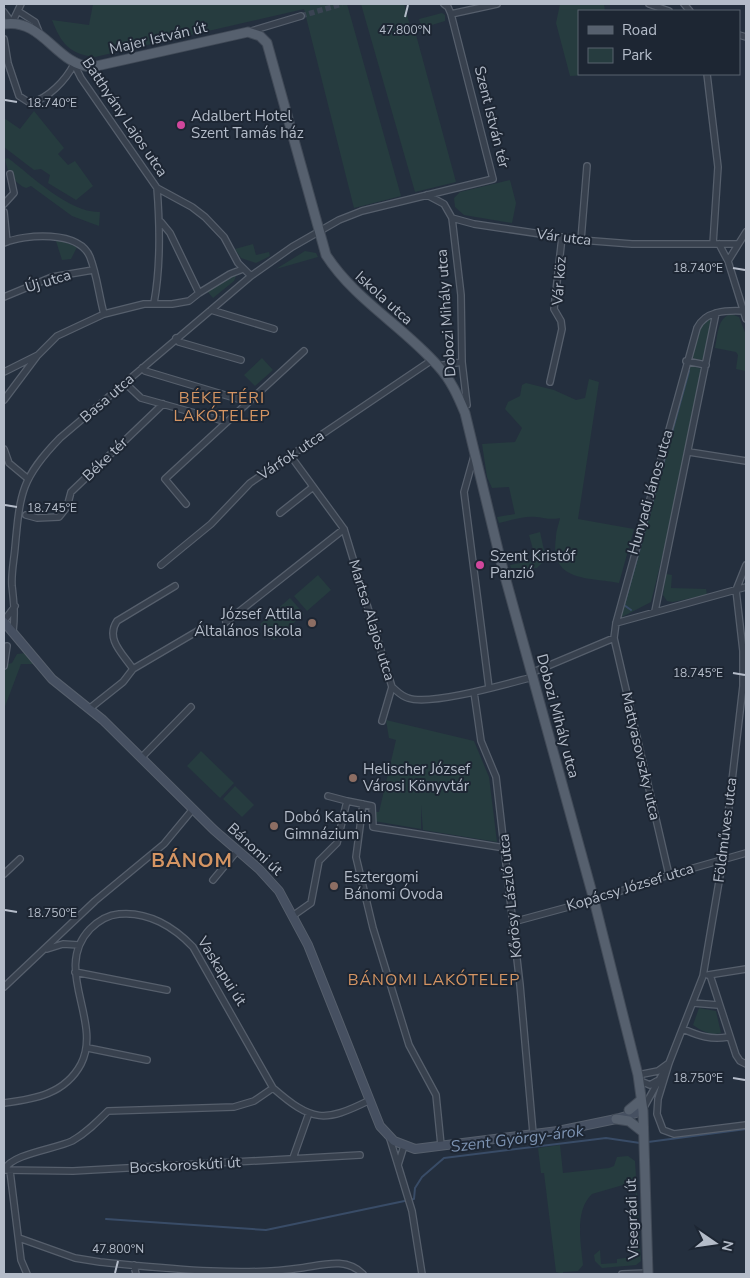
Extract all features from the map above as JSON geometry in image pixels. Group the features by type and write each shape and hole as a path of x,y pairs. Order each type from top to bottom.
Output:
{"main road":[{"name":"Batthyány Lajos utca","path":"8,23 39,32 74,64"},
{"name":"Majer István út","path":"74,64 92,67 104,65 248,32"},
{"path":"248,32 260,36 267,43 318,232"},
{"name":"Iskola utca","path":"318,232 326,254 344,280 435,363"},
{"name":"Dobozi Mihály utca","path":"435,363 449,380 465,413 497,546 594,900 638,1078 643,1111 644,1162"},
{"name":"Bánomi út","path":"4,621 52,679 89,709 192,809 269,879 294,915 351,1049 380,1126 390,1139"},
{"path":"588,1125 629,1110 641,1100"},
{"path":"629,1110 643,1111"},
{"path":"390,1139 415,1149 588,1125 643,1111"},
{"path":"616,1119 628,1121 643,1138"},
{"name":"Visegrádi út","path":"644,1162 648,1273"}],"street":[{"path":"8,23 21,4"},
{"name":"Szent István tér","path":"318,232 356,212 494,178 451,14 448,7 444,4"},
{"path":"451,14 497,4"},
{"path":"649,4 666,10"},
{"path":"18,11 34,22 39,32"},
{"path":"4,12 8,23"},
{"path":"248,32 301,16"},
{"path":"4,39 8,64 19,96 30,103 39,101 68,76 74,64"},
{"path":"4,71 8,64"},
{"name":"Batthyány Lajos utca","path":"74,64 81,78 157,188 192,207 210,222 224,238 238,263 251,276"},
{"path":"707,75 718,167 716,244 728,261 743,302 746,319"},
{"path":"581,240 587,166"},
{"path":"4,204 14,194 10,174"},
{"path":"154,303 159,279 158,249 161,222 157,188"},
{"path":"449,190 444,197 444,204 452,218"},
{"path":"427,195 444,204"},
{"path":"4,212 6,243 41,236 62,238 78,244 85,250 93,270 104,314"},
{"name":"Vár utca","path":"452,218 474,224 581,240 632,244 737,244"},
{"name":"Dobozi Mihály utca","path":"452,218 461,295 462,362 467,405"},
{"path":"161,222 170,233 199,293"},
{"name":"Basa utca","path":"13,632 16,604 12,585 18,512 27,478 38,460 60,438 251,276 318,232"},
{"path":"728,261 746,232"},
{"name":"Vár köz","path":"550,382 562,329 561,321 554,309 562,237"},
{"path":"4,400 38,355 57,336 104,314 144,304 172,304 189,300 230,274 243,269"},
{"name":"Új utca","path":"4,296 52,277 93,270"},
{"path":"210,310 274,329"},
{"path":"716,313 744,312"},
{"name":"Hunyadi János utca","path":"614,638 616,624 686,361 700,321 704,317 716,313 689,452 654,611"},
{"path":"176,338 180,342 240,360"},
{"path":"186,504 165,479 304,350"},
{"path":"4,372 38,355"},
{"path":"686,361 706,365"},
{"path":"435,363 462,362"},
{"name":"Várfok utca","path":"161,565 211,524 250,483 290,455 435,363"},
{"path":"142,368 145,371 248,402"},
{"path":"126,382 141,398 227,422"},
{"name":"Béke tér","path":"26,515 37,518 59,517 67,507 71,492 163,404"},
{"path":"4,448 9,463 27,478"},
{"path":"689,452 746,461"},
{"path":"475,453 464,492 489,688"},
{"name":"Martsa Alajos utca","path":"290,455 344,529 392,687 402,695 414,699 474,692 489,688 532,675 614,638"},
{"path":"280,513 313,487"},
{"path":"226,622 344,529"},
{"path":"736,590 746,565"},
{"path":"133,670 114,642 112,628 117,621 175,586"},
{"path":"616,624 654,611 746,587"},
{"name":"Földműves utca","path":"643,1111 669,1063 707,975 744,686 743,651 736,590"},
{"path":"4,621 16,604"},
{"path":"89,709 123,682 133,670 201,629"},
{"path":"4,666 6,646 15,644 19,638"},
{"name":"Mattyasovszky utca","path":"614,638 669,875"},
{"path":"382,721 392,687"},
{"name":"Kőrösy László utca","path":"474,692 481,741 496,777 513,922 533,1134"},
{"path":"141,758 190,707"},
{"path":"328,796 372,806 373,827 504,848"},
{"path":"294,915 311,903 319,861 337,843 347,800"},
{"path":"363,804 356,857 373,928 409,1045 436,1095 441,1145"},
{"path":"4,987 95,901 164,844 192,809"},
{"path":"213,880 237,851"},
{"name":"Kopácsy József utca","path":"513,922 594,900 723,858 746,853"},
{"path":"4,874 20,859"},
{"name":"Vaskapui út","path":"79,945 96,924 118,914 143,915 178,932 193,946 204,963 272,1088 290,1103 310,1113 330,1117 370,1100"},
{"path":"4,1104 36,1099 64,1084 81,1064 88,1048 75,972 79,945 64,944 45,950"},
{"path":"707,975 746,969"},
{"path":"75,972 167,990"},
{"name":"Földműves utca","path":"707,975 728,1037 740,1061 746,1064"},
{"path":"693,1004 718,1005"},
{"path":"683,1029 704,1038 728,1037"},
{"path":"88,1048 147,1060"},
{"path":"638,1078 658,1071 669,1063"},
{"name":"Földműves utca","path":"669,1063 658,1107 659,1123 663,1130 674,1134 746,1125"},
{"path":"638,1078 650,1084 659,1080"},
{"path":"27,1274 21,1260 19,1238 6,1170 7,1165 22,1156 50,1150 72,1140 92,1127 108,1111 234,1107 254,1101 272,1088"},
{"path":"293,1158 310,1113"},
{"name":"Bánomi út","path":"390,1139 410,1205 422,1274"},
{"path":"398,1167 404,1146"},
{"name":"Bocskoroskúti út","path":"6,1170 73,1171 360,1155"},
{"path":"19,1238 75,1258 134,1265 271,1273 340,1263 354,1267 363,1274"},
{"path":"134,1265 136,1274"},
{"path":"622,1274 648,1273"}],"green space":[{"path":"93,4 347,4 401,196 354,208 304,9 95,57 79,53 67,46 52,20 89,25"},
{"path":"361,4 404,4 411,29 415,31 456,182 415,192"},
{"path":"560,4 604,4 605,10 578,10 578,75 585,75 570,76 556,23"},
{"path":"442,13 445,15 445,21 422,28 419,19"},
{"path":"34,111 64,148 58,154 68,165 75,161 93,186 76,200 48,183 50,175 41,169 34,170 4,147 4,118 20,129"},
{"path":"8,158 64,200 88,211 100,212 99,226 72,216 31,186 26,188 18,184 8,168 5,159"},
{"path":"510,180 516,203 512,223 464,215 455,207 454,198 460,192"},
{"path":"60,240 77,247 71,259 62,260 56,241"},
{"path":"253,244 256,255 269,252 270,256 256,263 241,258 235,249"},
{"path":"305,251 316,253 318,257 276,269"},
{"path":"232,275 236,276 234,281 213,298 207,291"},
{"path":"731,314 739,317 746,335 746,371 736,369 738,355 736,352 715,348 721,323 726,316"},
{"path":"711,318 705,357 703,360 694,359 692,355 702,324"},
{"path":"262,358 273,370 255,386 244,375"},
{"path":"692,365 701,369 667,537 651,602 622,617 620,616 688,368"},
{"path":"589,379 599,382 578,519 634,529 619,583 583,578 564,570 558,562 555,552 560,518 527,517 499,523 497,517 515,514 509,487 492,488 487,477 482,444 515,442 522,428 505,409 508,402 520,396 522,385 526,383 554,390 576,400 585,398"},
{"path":"540,532 546,559 537,568 511,568 510,565 536,560 529,535"},
{"path":"666,574 672,575 671,588 706,589 707,595 673,602 667,601 663,595"},
{"path":"318,575 331,590 307,611 294,596"},
{"path":"290,598 304,614 274,640 260,624"},
{"path":"25,653 35,664 21,664 4,709 4,665 12,663 17,654"},
{"path":"386,720 474,741 489,777 497,842 423,830 421,805 421,829 374,821 374,812 379,812 396,740 389,738"},
{"path":"201,751 234,783 220,798 187,766"},
{"path":"235,786 254,805 242,817 223,799"},
{"path":"699,1008 716,1011 721,1033 703,1031 693,1025"},
{"path":"560,1145 563,1173 609,1168 614,1166 617,1157 628,1156 635,1161 636,1177 630,1183 592,1194 586,1201 580,1228 583,1265 578,1271 563,1272 563,1274 556,1272 544,1173 541,1173 538,1148"},
{"path":"637,1192 641,1261 636,1265 602,1268 595,1261 594,1255 600,1250 601,1264 617,1263 617,1259 633,1257 636,1243 633,1200"}],"waterway":[{"path":"631,610 624,605 689,371"},
{"name":"Szent György-árok","path":"648,1142 746,1129"},
{"name":"Szent György-árok","path":"106,1219 266,1230 414,1199 415,1188 422,1177 444,1158 606,1138 640,1143"}],"tunnel":[{"path":"301,16 342,4"}],"place":[{"name":"Adalbert Hotel Szent Tamás ház","path":"181,125"},
{"name":"Szent Kristóf Panzió","path":"480,565"},
{"name":"József Attila Általános Iskola","path":"312,623"},
{"name":"Helischer József Városi Könyvtár","path":"353,778"},
{"name":"Dobó Katalin Gimnázium","path":"274,826"},
{"name":"Esztergomi Bánomi Óvoda","path":"334,886"}],"district":[{"name":"BÉKE TÉRI LAKÓTELEP","path":"222,406"},
{"name":"BÁNOM","path":"192,860"},
{"name":"BÁNOMI LAKÓTELEP","path":"434,979"}]}
